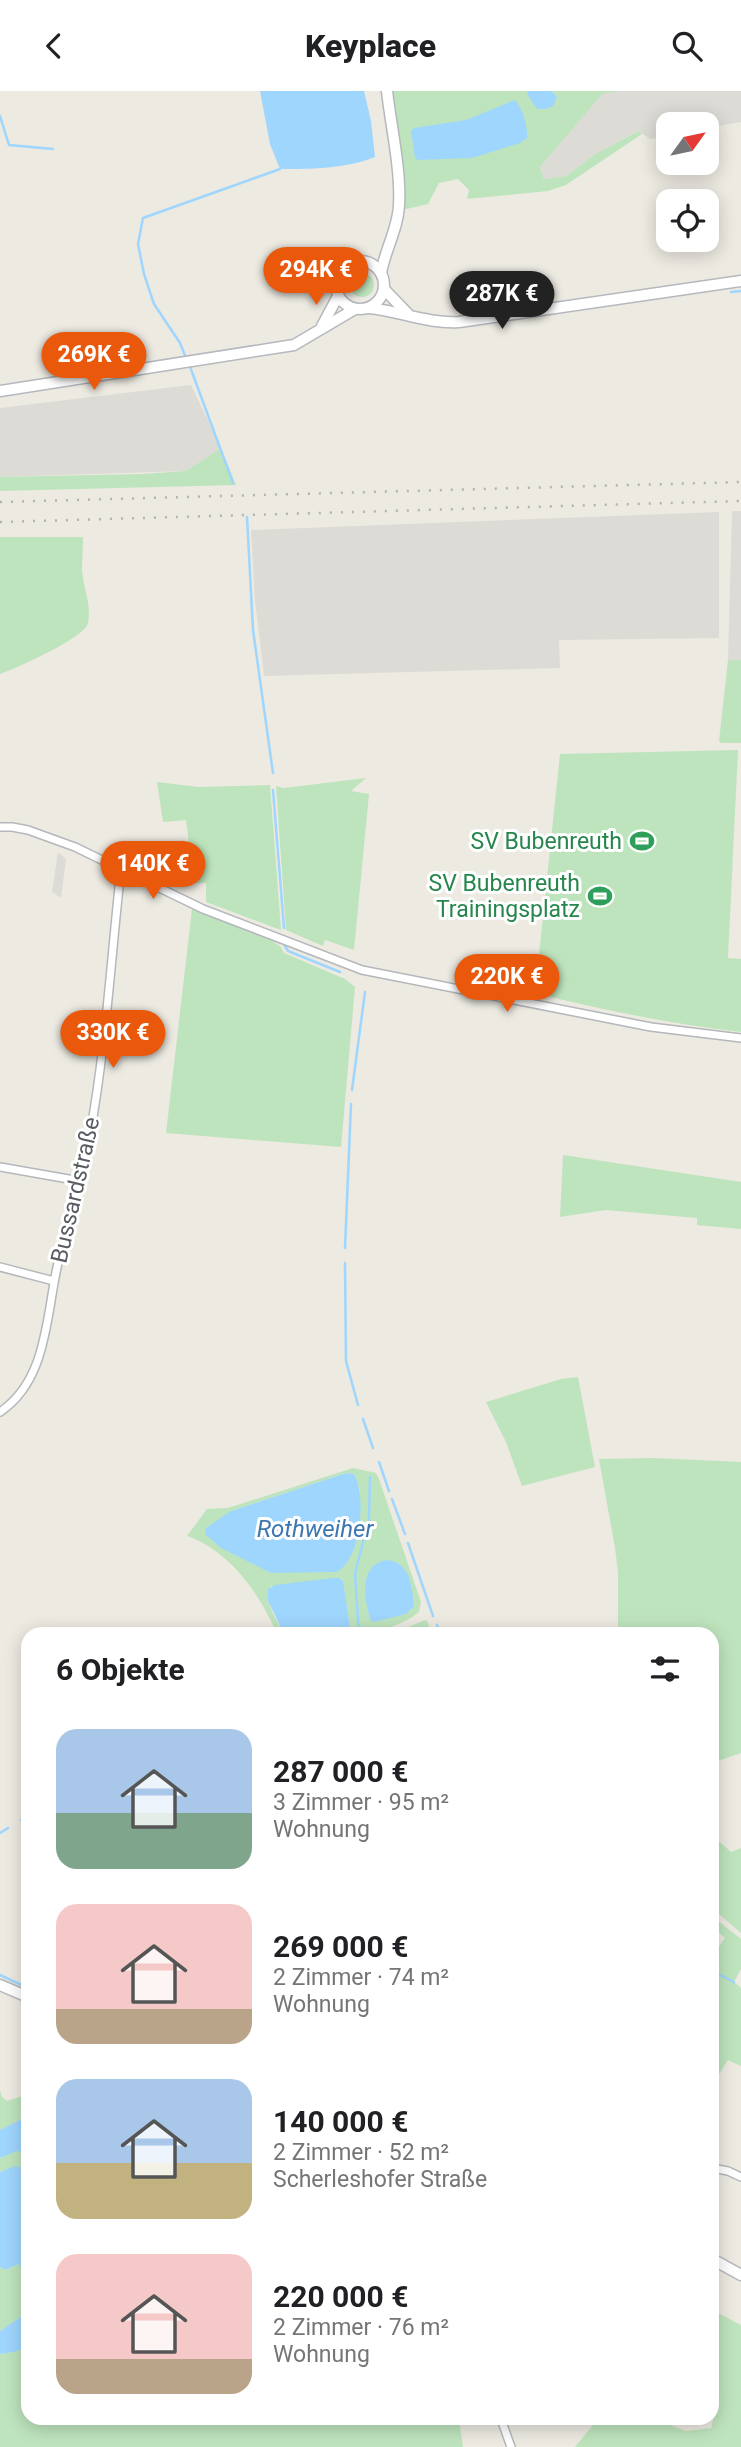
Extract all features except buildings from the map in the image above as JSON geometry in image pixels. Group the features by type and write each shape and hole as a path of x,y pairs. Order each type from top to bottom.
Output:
{"main road":[{"path":"369,308 382,297 382,273 388,245 397,223 399,204 387,91"},
{"path":"355,309 342,302 338,296 336,281 343,268 378,254 388,245"},
{"path":"363,261 382,273"},
{"path":"0,391 295,345 355,309 369,308 432,321 459,322 741,281"},
{"path":"384,289 408,314"},
{"path":"320,331 338,296"},
{"path":"0,1985 21,1994"},
{"path":"719,2263 741,2274"}],"street":[{"path":"0,827 12,827 51,837 203,909 362,970 651,1027 741,1038"},
{"name":"Bussardstraße","path":"0,1412 12,1404 24,1390 37,1362 54,1280 80,1181 101,1056 121,869"},
{"path":"0,1167 80,1181"},
{"path":"0,1267 54,1280"},
{"path":"719,2169 741,2178"},
{"path":"503,2425 511,2447"}],"shaded area":[{"path":"741,91 741,122 719,126 719,112 656,112 656,138 650,139 639,131 595,154 566,176 544,179 540,167 602,93"},
{"path":"191,385 221,448 186,471 0,477 0,408"},
{"path":"732,511 741,511 741,660 728,660"},
{"path":"719,512 719,638 559,640 560,668 264,676 255,600 251,530"},
{"path":"58,852 66,859 61,898 52,892"}],"green space":[{"path":"393,91 620,91 602,94 540,167 544,179 566,176 595,154 639,131 642,134 566,185 548,191 467,199 469,190 458,179 439,183 428,204 402,210"},
{"path":"362,273 371,276 374,285 371,294 362,297 353,294 350,285 353,276"},
{"path":"221,448 236,485 0,491 0,477 186,471"},
{"path":"0,537 83,537 82,570 89,616 88,623 76,636 49,652 0,674"},
{"path":"728,660 741,660 741,743 719,741"},
{"name":"SV Bubenreuth","path":"738,750 728,958 741,959 741,1032 637,1016 535,993 560,754"},
{"path":"366,778 351,791 369,794 354,950 325,940 323,946 286,930 276,786 284,788"},
{"path":"157,782 198,787 270,785 281,930 206,902 206,883 194,883 186,820 163,822"},
{"path":"192,909 272,941 280,946 284,953 345,979 355,987 341,1147 166,1133"},
{"path":"563,1155 741,1182 741,1229 697,1225 697,1218 606,1210 560,1217"},
{"path":"578,1377 595,1467 522,1486 506,1442 486,1402 561,1379"},
{"path":"654,1458 741,1462 741,1753 719,1761 719,1627 618,1627 618,1572 599,1459"},
{"path":"353,1468 376,1473 421,1602 419,1612 389,1627 350,1627 342,1579 271,1586 269,1604 280,1627 274,1627 252,1589 230,1563 203,1543 187,1536 207,1509 228,1508","holes":["346,1473 354,1474 360,1490 231,1511"]},
{"path":"425,1620 429,1627 408,1627"},
{"path":"719,1841 731,1852 741,1848 741,1933 719,1914"},
{"path":"719,1922 741,1939 741,1969 734,1982 741,1988 741,2066 728,2060 719,2074 719,1946 725,1938 719,1932"},
{"path":"0,2090 7,2101 21,2096 21,2120 0,2130"},
{"path":"21,2151 21,2170 20,2167 0,2172 0,2158"},
{"path":"20,2263 21,2317 0,2331 0,2267 7,2270"},
{"path":"719,2314 741,2325 741,2447 575,2447 593,2425 670,2425 686,2431 711,2428 712,2425 719,2425"},
{"path":"21,2350 21,2425 460,2425 463,2447 0,2447 0,2354"}],"water":[{"path":"260,91 364,91 375,157 340,166 280,169 270,144"},
{"path":"528,91 551,91 557,97 553,106 537,109 527,94"},
{"path":"515,100 523,113 527,129 527,138 520,143 472,158 415,158 411,131 414,128 466,120"},
{"name":"Rothweiher","path":"346,1473 354,1474 358,1484 361,1512 351,1555 336,1572 271,1573 221,1548 205,1534 206,1528 231,1511"},
{"name":"Rothweiher","path":"387,1560 401,1565 405,1570 411,1583 414,1606 406,1614 374,1622 368,1613 365,1594 367,1576 371,1568"},
{"name":"Rothweiher","path":"339,1578 343,1581 350,1627 281,1627 268,1601 268,1589 275,1585"},
{"path":"21,2120 21,2152 17,2151 0,2158 0,2130"},
{"path":"15,2166 20,2167 21,2170 21,2262 6,2270 0,2267 0,2172"},
{"path":"21,2317 21,2350 0,2354 0,2331"}],"waterway":[{"path":"0,116 9,145 53,149"},
{"path":"186,358 180,343 154,304 144,274 138,244 143,218 280,169"},
{"path":"731,292 741,291"},
{"path":"189,364 233,483"},
{"path":"247,517 253,630 273,773"},
{"path":"273,790 284,928"},
{"path":"285,946 288,951 340,972"},
{"path":"352,1090 365,992"},
{"path":"345,1248 351,1104"},
{"path":"345,1263 346,1361 358,1405"},
{"path":"363,1419 373,1448"},
{"path":"379,1462 389,1491"},
{"path":"358,1627 355,1573 369,1519 370,1477"},
{"path":"392,1499 405,1534"},
{"path":"408,1543 433,1616"},
{"path":"0,1833 8,1828"},
{"path":"719,1974 734,1982"},
{"path":"0,1975 21,1985"}],"railway":[{"path":"0,502 741,482"},
{"path":"0,522 741,501"}],"place":[{"name":"SV Bubenreuth","path":"642,841"},
{"name":"SV Bubenreuth Trainingsplatz","path":"600,896"}]}
